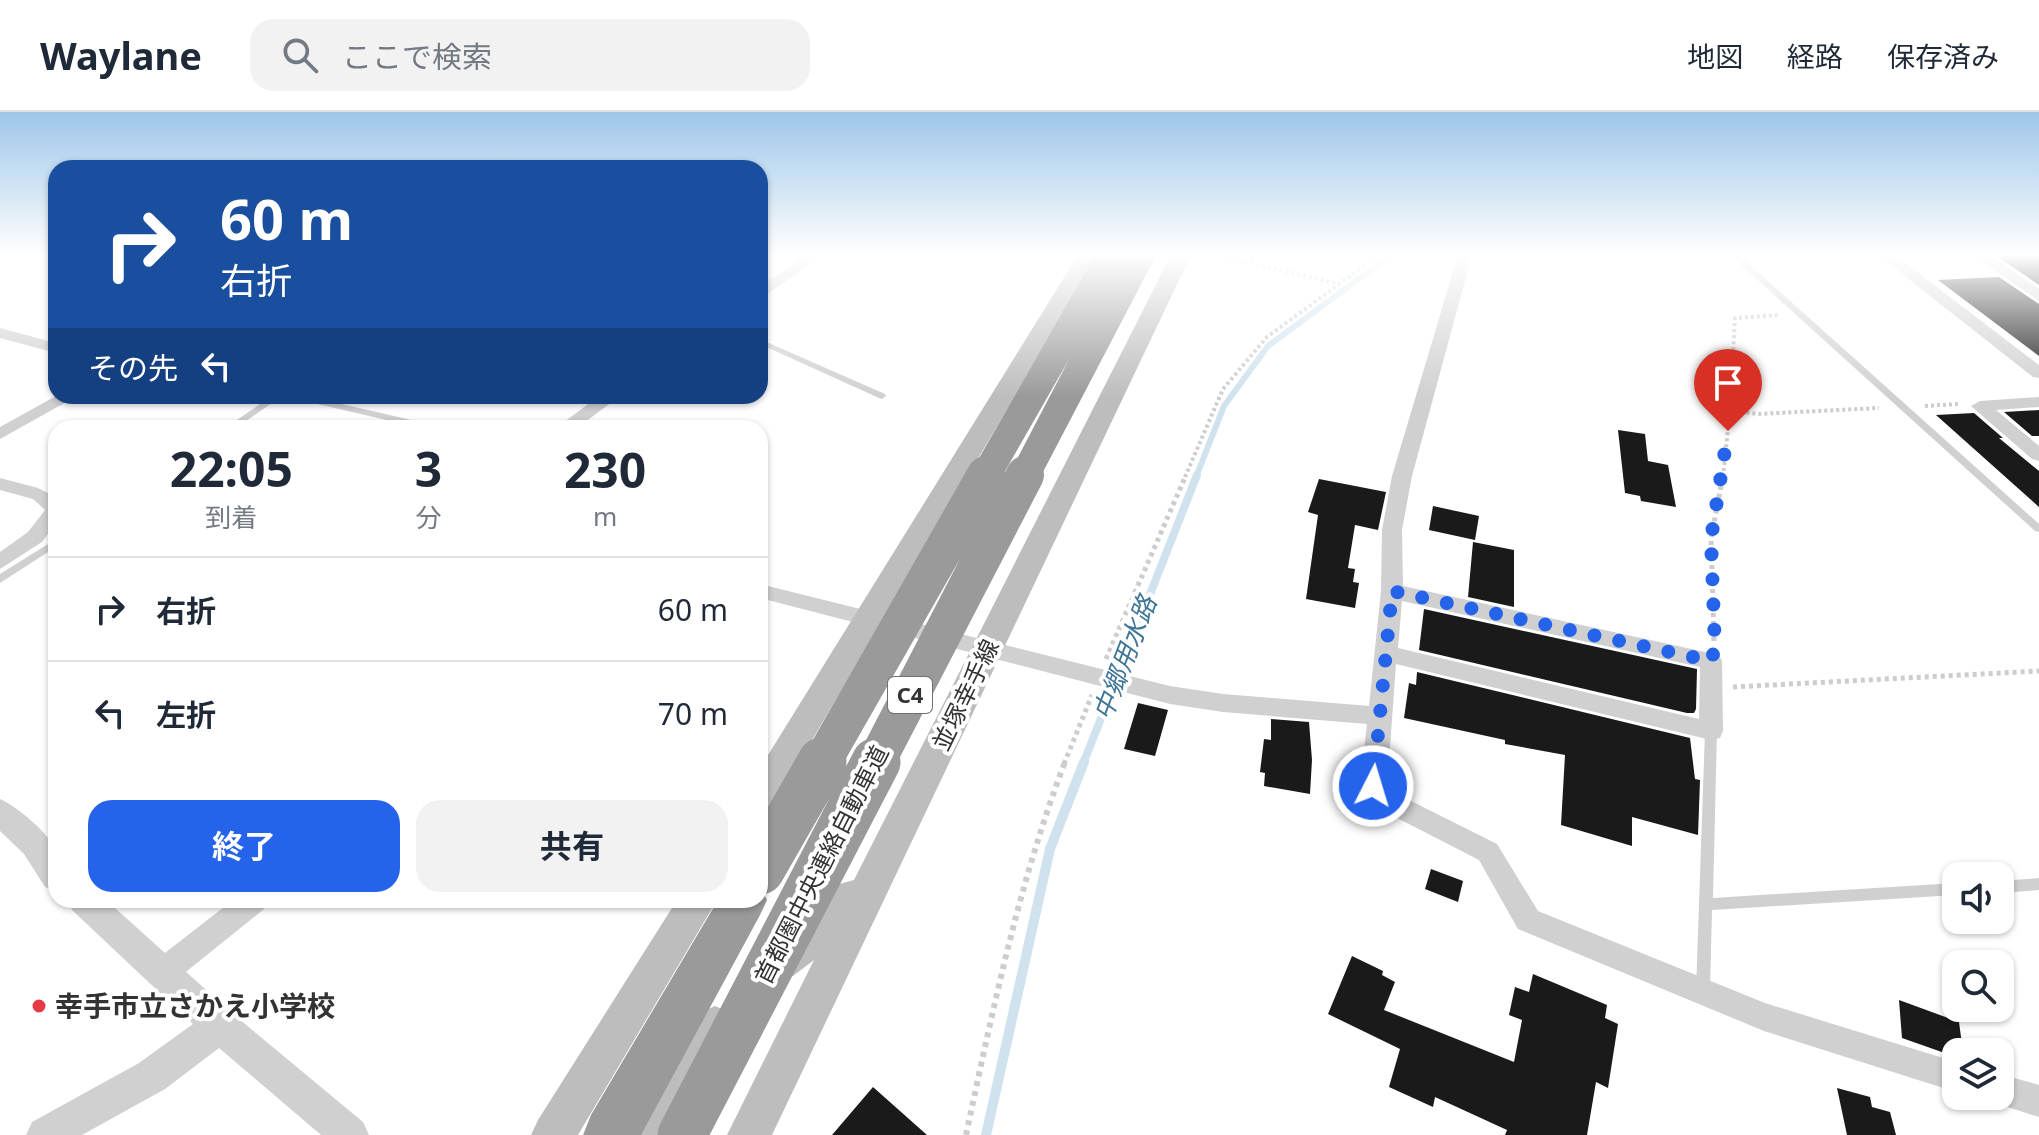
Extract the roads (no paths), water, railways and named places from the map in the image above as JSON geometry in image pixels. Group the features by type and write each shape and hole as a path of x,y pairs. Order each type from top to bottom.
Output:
{"highway":[{"name":"首都圏中央連絡自動車道","path":"768,856 1085,303"},
{"name":"首都圏中央連絡自動車道","path":"682,1135 1115,303"},
{"path":"611,1135 739,908"}],"main road":[{"path":"768,785 1059,303"},
{"name":"並塚幸手線","path":"749,1135 1158,303"},
{"path":"650,1135 731,1001 744,987 831,925 914,800"},
{"path":"553,1135 693,908"}],"street":[{"path":"1451,303 1402,476 1392,530 1392,591 1373,786 1377,796 1488,852 1500,865 1518,908 1528,920 1764,1017 1942,1073"},
{"path":"1947,303 2039,373"},
{"path":"0,333 48,346"},
{"path":"2039,402 1980,406 2039,455"},
{"path":"0,434 54,404"},
{"path":"576,420 600,404"},
{"path":"0,484 48,500"},
{"path":"0,562 48,523"},
{"path":"1386,653 1711,731 1711,661 1392,591"},
{"path":"768,593 1170,695 1223,703 1379,716"},
{"path":"0,812 35,845 48,865"},
{"path":"92,908 220,1026 350,1135"},
{"path":"162,973 244,908"},
{"path":"45,1135 152,1076 220,1026"},
{"path":"2014,1094 2039,1101"}],"lane":[{"path":"1786,303 2039,529"},
{"path":"768,345 882,396"},
{"path":"242,420 266,404"},
{"path":"330,404 399,420"},
{"path":"0,579 48,547"},
{"path":"1703,992 1711,731"},
{"path":"2014,886 2039,884"},
{"path":"1708,904 1942,890"}],"waterway":[{"name":"中郷用水路","path":"1196,477 1224,406 1268,346 1326,303"},
{"name":"中郷用水路","path":"1083,764 1197,475"},
{"name":"中郷用水路","path":"986,1135 1050,849 1084,762"}],"place":[{"name":"幸手市立さかえ小学校","path":"39,1006"}]}
